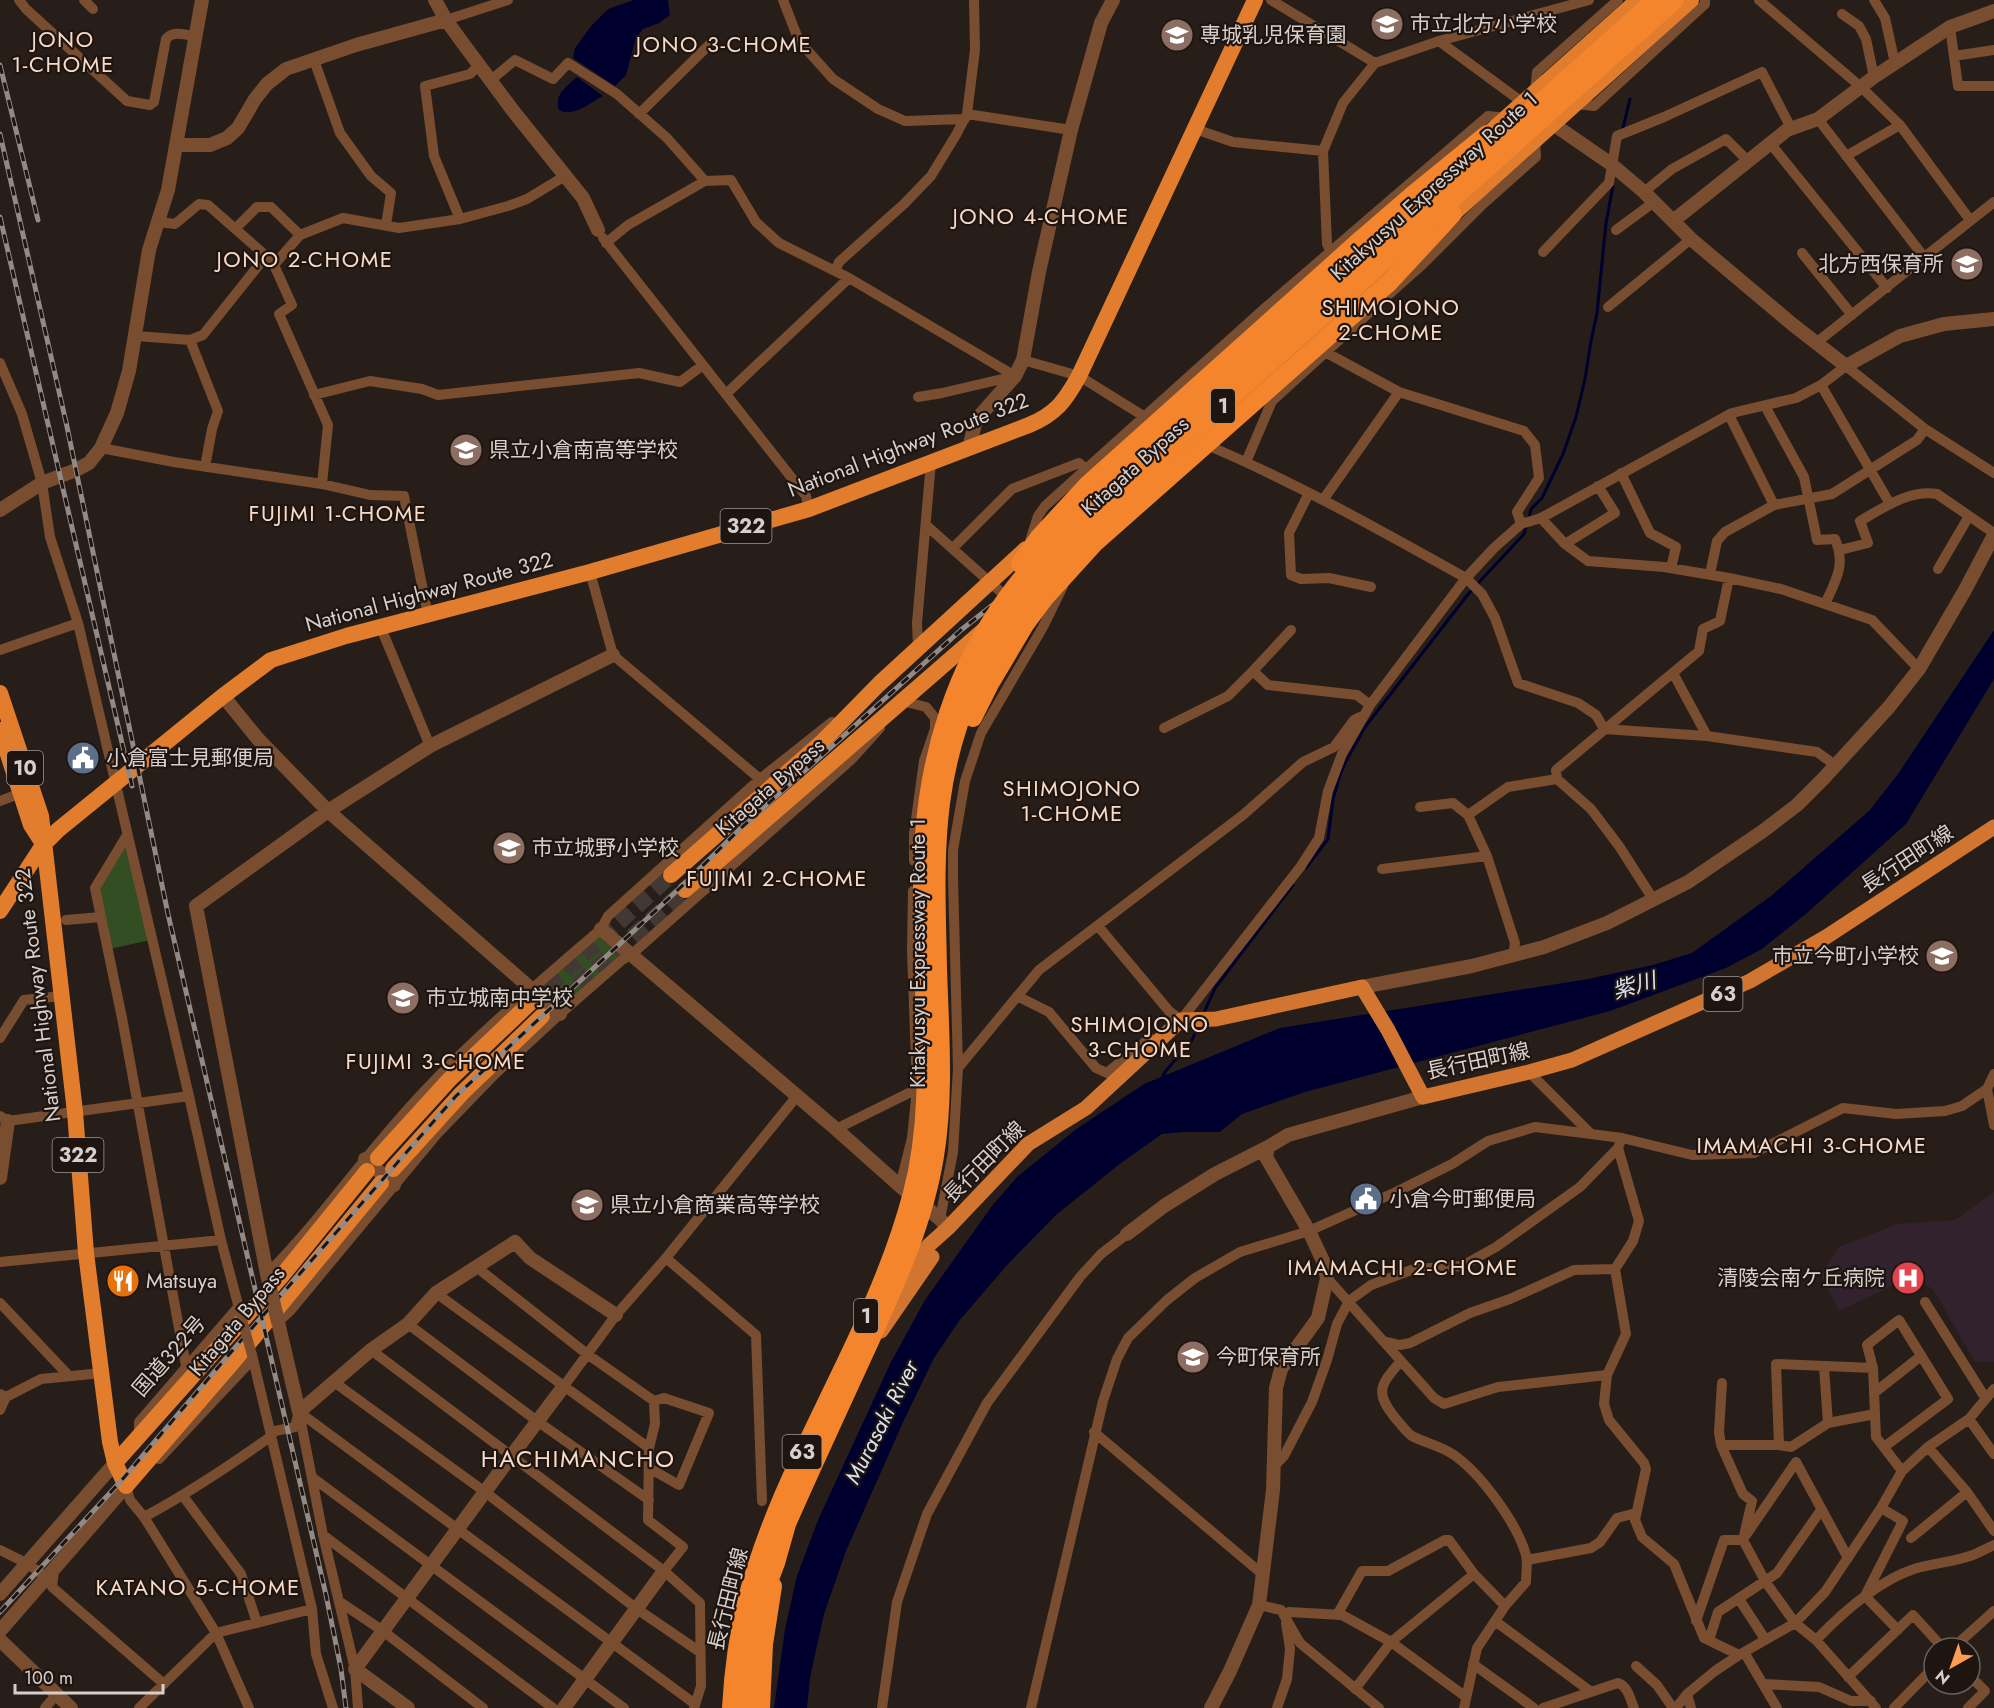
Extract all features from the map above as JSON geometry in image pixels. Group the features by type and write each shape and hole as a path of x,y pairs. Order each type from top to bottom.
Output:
{"highway":[{"name":"National Highway Route 322","path":"126,1486 110,1442 86,1253 75,1112 43,845 114,784 271,660 346,636 590,572 809,509 1041,420 1053,413 1062,405 1079,376 1255,0"},
{"name":"Kitagata Bypass","path":"671,875 822,742 879,684 1028,548 1300,307 1638,0"},
{"name":"Kitakyusyu Expressway Route 1","path":"747,1708 747,1676 753,1638 768,1560 789,1484 887,1270 913,1191 921,1152 926,1106 922,880 928,797 942,730 954,695 986,629 1025,574 1067,527 1099,496 1655,0"},
{"name":"Kitakyusyu Expressway Route 1","path":"730,1708 739,1634 747,1596 787,1524 903,1266 927,1194 940,1117 937,911 941,803 956,734 973,690 998,638 1037,582 1061,555 1117,501 1675,0"},
{"name":"Kitagata Bypass","path":"685,890 1085,542 1691,0"},
{"path":"942,730 951,692 964,658 981,624 1018,567 1054,520 1114,459 1360,240 1488,134"},
{"path":"937,911 945,814 952,770 967,730 990,684 1044,598 1095,543 1389,283 1453,213"},
{"name":"10","path":"0,693 41,816 43,845"},
{"name":"10","path":"0,730 31,825 43,845"},
{"path":"0,911 43,845"},
{"name":"Kitagata Bypass","path":"116,1463 281,1277 370,1163 532,996"},
{"name":"Kitagata Bypass","path":"126,1486 462,1093 542,1016"},
{"path":"722,1708 734,1634 744,1594 768,1560"},
{"path":"761,1708 768,1560"}],"main road":[{"name":"長行田町線","path":"1365,992 1422,1094 1529,1072 1572,1060 1750,981 1826,937 1994,827"},
{"path":"1181,1020 1216,1019 1365,992"},
{"name":"長行田町線","path":"730,1708 734,1654 760,1550 805,1444 879,1312 944,1224 1028,1144 1086,1108 1181,1020"},
{"name":"長行田町線","path":"747,1708 756,1633 781,1541 789,1521 823,1441 879,1336 936,1250 944,1224"}],"street":[{"path":"19,0 29,5 127,101 150,105 154,102 166,39 172,34 195,36"},
{"path":"84,0 93,9"},
{"path":"0,510 42,483 82,468 94,458 117,413 136,336 149,250 168,190 202,0"},
{"path":"435,0 446,20 479,65 589,207 606,243 806,496 809,509"},
{"path":"177,145 210,145 227,138 238,128 255,99 272,79 286,69 356,45 508,0"},
{"path":"783,0 799,41 833,79 878,109 905,121 966,117 1071,130"},
{"path":"835,271 839,262 932,176 966,117 975,50 974,0"},
{"path":"969,448 976,420 1015,376 1023,360 1039,272 1071,130 1101,23 1113,0"},
{"path":"1271,0 1375,63"},
{"path":"1330,252 1327,244 1323,151 1343,103 1375,63 1439,41 1589,0"},
{"path":"1529,98 1538,72 1618,0"},
{"path":"1575,104 1594,106 1705,4 1705,0"},
{"path":"1759,0 1861,87 1900,125 1970,220"},
{"path":"1874,0 1885,18 1895,63"},
{"path":"1673,221 1791,128 1818,119 1874,77 1950,27 1994,11"},
{"path":"1842,14 1859,26 1866,39 1874,77"},
{"path":"1950,27 1958,86 1994,86"},
{"path":"1439,41 1529,98 1553,124 1611,164 1644,192 1691,239 1816,343 1925,429 1994,473"},
{"path":"639,114 711,43"},
{"path":"1954,56 1994,50"},
{"path":"314,60 340,133 371,176 391,194 386,225"},
{"path":"491,80 515,60 553,79 568,63 616,94 667,138 705,181"},
{"path":"460,219 434,156 425,86 470,74 479,65"},
{"path":"1543,252 1609,183 1617,136 1762,72 1791,128"},
{"path":"1028,548 1038,516 1045,506 1086,469 1330,252 1488,116 1507,118"},
{"path":"1818,119 1924,257"},
{"path":"1846,156 1900,125"},
{"path":"1195,129 1233,142 1323,151"},
{"path":"1644,192 1672,169 1726,139 1748,161"},
{"path":"1246,462 1272,401 1422,265 1482,205 1536,157 1535,141"},
{"path":"1770,143 1887,288"},
{"path":"136,336 190,340 203,335 270,261 300,235 343,218 399,228 460,219 527,199 566,176"},
{"path":"606,243 628,225 705,181 731,180 756,222 779,243 849,278 1015,376"},
{"path":"1616,230 1654,202"},
{"path":"1816,343 1994,202"},
{"path":"158,222 175,224 199,204 208,205 270,261 292,305 279,314 328,425 322,484"},
{"path":"236,228 257,207 271,207 300,235"},
{"path":"1608,307 1691,239"},
{"path":"1802,253 1852,315"},
{"path":"726,394 849,278"},
{"path":"1098,926 1169,1011 1181,1020 1301,866 1319,838 1328,791 1342,754 1367,709 1466,578 1521,524 1541,518 1729,415 1796,398 1821,385 1846,366 1900,336 1944,324 1994,319"},
{"path":"190,340 218,411 205,467"},
{"path":"1325,352 1400,392 1524,431 1535,445 1539,478 1517,513 1521,524"},
{"path":"1023,360 1079,376 1145,417 1246,462 1323,500 1466,578 1482,594 1494,618 1518,683 1578,703 1596,715 1604,729"},
{"path":"0,363 22,414 42,483 50,537 78,623 221,1240 252,1357 312,1609 316,1654 333,1708"},
{"path":"314,395 370,381 422,389 438,395 639,373 680,382 703,365"},
{"path":"918,396 942,393 1015,376"},
{"path":"1821,385 1890,504"},
{"path":"1323,500 1400,392"},
{"path":"1765,406 1804,477 1817,540 1835,539 1840,550 1840,571 1826,604"},
{"path":"1729,415 1774,505"},
{"path":"1710,574 1717,541 1725,532 1774,505 1832,494 1917,440 1925,429"},
{"path":"100,448 205,467 322,484 370,495 404,496 428,615"},
{"path":"918,648 931,462"},
{"path":"953,548 1012,489 1079,463 1086,469"},
{"path":"1621,473 1650,533 1676,547 1671,568"},
{"path":"1565,544 1615,513 1598,486"},
{"path":"1365,992 1544,947 1607,922 1696,876 1797,805 1889,707 1919,669 1965,590 1994,534 1937,494 1927,492 1890,504 1860,521 1868,543 1840,550"},
{"path":"1309,493 1289,533 1291,574 1301,579 1329,578 1371,587"},
{"path":"1938,569 1968,516"},
{"path":"1541,518 1565,544 1588,561 1671,568 1710,574 1781,589 1872,620 1919,669"},
{"path":"927,525 990,583 1043,627"},
{"path":"944,1224 958,1068 952,878 958,814 965,781 981,734 1043,627 1085,542"},
{"path":"590,572 613,655 760,779"},
{"path":"1653,899 1619,846 1591,809 1557,779 1556,770 1700,651 1703,629 1720,621 1729,578"},
{"path":"0,650 78,623"},
{"path":"381,628 430,746"},
{"path":"1164,728 1228,696 1291,630"},
{"path":"358,1708 355,1669 322,1535 313,1478 267,1274 196,906 328,811 430,746 613,655"},
{"path":"1253,671 1268,686 1357,695 1367,709"},
{"path":"1673,673 1707,736"},
{"path":"532,996 601,929 608,916 760,779 879,684"},
{"path":"223,696 258,739 328,811 532,996 560,1014"},
{"path":"278,1322 290,1311 389,1179 437,1134 495,1074 560,1014 632,954 866,746 902,701 926,707 935,718 935,729 924,761 914,834 912,951 917,1089 912,1138 900,1186"},
{"path":"958,1068 1038,970 1243,815 1303,762 1334,747 1354,720 1367,709"},
{"path":"1604,729 1707,736 1817,752 1835,765"},
{"path":"1468,815 1508,787 1557,779"},
{"path":"0,801 21,793"},
{"path":"1420,807 1453,802 1468,815 1487,856 1515,943 1513,955"},
{"path":"127,835 95,888 186,1366"},
{"path":"1382,869 1487,856"},
{"path":"66,920 101,917"},
{"path":"601,929 944,1224"},
{"path":"0,1038 24,1000 61,996"},
{"path":"1017,996 1049,1012 1096,1068 1107,1073 1150,1038 1155,1045"},
{"path":"1529,1072 1591,1134"},
{"path":"1031,1708 1095,1432 1110,1380 1128,1338 1167,1300 1195,1278 1240,1252 1309,1231 1425,1178 1488,1141 1535,1127 1591,1134 1620,1143 1692,1155 1754,1153 1843,1108 1896,1114 1945,1111 1962,1106 1987,1089 1994,1074"},
{"path":"836,1129 917,1089"},
{"path":"1987,1089 1994,1125"},
{"path":"882,1708 897,1602 927,1514 987,1403 1080,1277 1101,1254 1126,1234 1164,1206 1215,1174 1288,1135 1422,1094"},
{"path":"0,1178 4,1118 75,1112 189,1096"},
{"path":"355,1669 616,1315 666,1258 797,1096"},
{"path":"1620,1143 1639,1221 1633,1241 1615,1269 1626,1334 1607,1376 1604,1404 1609,1420 1644,1463 1646,1469 1635,1520 1642,1538 1674,1564 1704,1638 1741,1653 1764,1683 1777,1708"},
{"path":"1274,1466 1284,1456 1312,1402 1337,1324 1349,1301 1371,1285 1414,1269 1462,1266 1496,1247 1580,1187 1620,1143"},
{"path":"1211,1708 1259,1605 1261,1573 1273,1490 1276,1388 1281,1369 1318,1318 1327,1278 1323,1261 1309,1231 1266,1158 1268,1147"},
{"path":"267,1274 370,1163 389,1179"},
{"path":"0,1262 221,1240"},
{"path":"144,1517 183,1496 270,1437 274,1431 295,1427 299,1412 371,1350 408,1324 436,1293 515,1242 530,1258 616,1315"},
{"path":"666,1258 756,1335 762,1501"},
{"path":"475,1266 587,1354 654,1401"},
{"path":"1383,1341 1400,1345 1410,1343 1470,1313 1510,1299 1574,1270 1615,1269"},
{"path":"1327,1278 1434,1398 1444,1404 1498,1387 1607,1376"},
{"path":"436,1293 649,1448"},
{"path":"1925,1302 1986,1399"},
{"path":"0,1303 69,1376"},
{"name":"国道322号","path":"139,1436 139,1422 186,1366 240,1309"},
{"path":"1884,1447 1948,1399 1899,1320 1867,1345 1873,1368 1876,1437 1902,1471"},
{"path":"408,1324 537,1421 649,1500"},
{"path":"299,1412 612,1642 695,1706 701,1686 699,1603 664,1571 371,1350"},
{"path":"1874,1393 1922,1356"},
{"path":"149,1461 160,1459 252,1357"},
{"path":"1277,1708 1287,1679 1290,1649 1286,1617 1289,1612 1342,1615 1391,1641 1465,1702 1477,1648 1505,1606 1526,1582 1527,1560 1519,1534 1510,1518 1466,1465 1453,1454 1410,1435 1385,1406 1381,1393 1384,1381 1401,1361"},
{"path":"1779,1445 1776,1364 1873,1368"},
{"path":"1824,1367 1828,1423"},
{"path":"0,1410 3,1396 41,1379 102,1373"},
{"path":"334,1382 485,1492 637,1608 700,1652"},
{"path":"1722,1383 1719,1432 1721,1445 1743,1494 1752,1501 1743,1540 1765,1581 1795,1623 1816,1640 1874,1705"},
{"path":"1636,1666 1657,1685 1674,1708 1715,1671 1741,1653 1795,1623 1825,1592 1881,1508 1902,1471 1928,1447 1969,1419 1994,1389"},
{"path":"649,1468 679,1485 709,1413 664,1398 654,1401"},
{"path":"564,1708 683,1547 648,1520 649,1448 655,1424 654,1401"},
{"path":"1721,1445 1779,1445 1791,1448 1828,1423 1875,1414"},
{"path":"1969,1419 1994,1454"},
{"path":"1095,1432 1261,1573"},
{"path":"1928,1447 1967,1492 1994,1531"},
{"path":"1791,1448 1796,1462 1848,1558"},
{"path":"1743,1540 1796,1462"},
{"path":"0,1594 116,1463"},
{"path":"313,1478 624,1708"},
{"path":"126,1486 129,1500 144,1517 216,1633 249,1708"},
{"path":"0,1631 126,1486"},
{"path":"1911,1538 1967,1492"},
{"path":"183,1496 241,1574 257,1623"},
{"path":"1865,1596 1903,1521 1881,1508"},
{"path":"1709,1641 1718,1612 1777,1573 1821,1510"},
{"path":"1527,1560 1591,1548 1600,1542 1617,1518 1636,1513"},
{"path":"322,1535 553,1708"},
{"path":"1337,1615 1362,1571 1388,1571 1445,1540 1449,1540 1474,1574 1505,1606"},
{"path":"1696,1621 1724,1540 1743,1540"},
{"path":"1816,1640 1865,1596 1912,1570 1974,1555 1994,1545"},
{"path":"0,1550 50,1574"},
{"path":"50,1574 52,1587 164,1684"},
{"path":"1355,1689 1391,1641 1474,1574"},
{"path":"1865,1596 1898,1630"},
{"path":"1739,1599 1766,1639"},
{"path":"340,1602 483,1708"},
{"path":"1259,1605 1281,1610 1300,1642 1377,1708"},
{"path":"139,1708 216,1633 312,1609"},
{"path":"1966,1636 1994,1611"},
{"path":"1848,1677 1913,1615 1931,1636"},
{"path":"1495,1622 1590,1691"},
{"path":"0,1640 71,1708"},
{"path":"1473,1664 1534,1708"},
{"path":"355,1669 408,1708"},
{"path":"1894,1708 1922,1679"},
{"path":"1544,1708 1618,1683 1623,1684 1634,1708"},
{"path":"1764,1683 1819,1687 1851,1701 1874,1705"},
{"path":"1968,1708 1989,1692"},
{"path":"1687,1694 1691,1708"},
{"path":"45,1708 56,1695"}],"shaded area":[{"name":"清陵会南ケ丘病院","path":"1994,1192 1994,1362 1975,1362 1934,1291 1922,1281 1894,1285 1839,1311 1821,1275 1839,1247 1897,1224 1955,1220"}],"green space":[{"path":"126,841 150,940 110,949 97,887"},
{"path":"599,936 619,952 619,957 563,1006 558,1004 546,993 544,984"}],"water":[{"path":"634,0 668,0 670,15 659,23 643,29 636,38 626,75 615,86 573,58 575,48 591,26 608,9"},
{"path":"577,77 603,96 576,111 559,110 560,95"},
{"path":"1994,630 1994,679 1906,824 1807,913 1762,949 1726,968 1610,1011 1305,1092 1242,1114 1220,1132 1162,1134 1121,1163 1056,1215 1008,1264 959,1321 934,1358 846,1551 824,1614 810,1678 807,1708 774,1708 785,1629 797,1576 818,1520 891,1362 925,1300 992,1206 1017,1177 1075,1130 1144,1084 1280,1028 1588,979 1653,965 1692,953 1771,896 1869,811 1898,774"}],"waterway":[{"path":"1622,132 1630,99"},
{"path":"1529,518 1531,509 1542,498 1563,454 1576,417 1597,313 1606,223 1613,186"},
{"path":"1306,868 1328,839 1333,799 1340,775 1365,727 1469,593 1524,534 1527,524"},
{"path":"1203,1015 1215,988 1293,885"},
{"path":"1161,1080 1192,1040 1199,1024"}],"tunnel":[{"path":"530,1003 671,875"},
{"path":"542,1016 685,890"}],"railway":[{"path":"0,1612 121,1481 456,1096 681,887 740,829 961,630 1013,589 1430,228 1681,0"},
{"path":"0,65 38,220"},
{"path":"0,134 66,422 168,914 326,1595 341,1669 346,1708"},
{"path":"0,217 132,786"}],"place":[{"name":"市立北方小学校","path":"1387,24"},
{"name":"専城乳児保育園","path":"1177,35"},
{"name":"北方西保育所","path":"1967,264"},
{"name":"県立小倉南高等学校","path":"466,450"},
{"name":"小倉富士見郵便局","path":"83,758"},
{"name":"市立城野小学校","path":"509,848"},
{"name":"市立今町小学校","path":"1942,956"},
{"name":"市立城南中学校","path":"403,998"},
{"name":"小倉今町郵便局","path":"1366,1199"},
{"name":"県立小倉商業高等学校","path":"587,1205"},
{"name":"清陵会南ケ丘病院","path":"1908,1278"},
{"name":"Matsuya","path":"123,1281"},
{"name":"今町保育所","path":"1193,1357"}],"district":[{"name":"JONO 3-CHOME","path":"724,44"},
{"name":"JONO 1-CHOME","path":"63,52"},
{"name":"JONO 4-CHOME","path":"1041,216"},
{"name":"JONO 2-CHOME","path":"305,259"},
{"name":"SHIMOJONO 2-CHOME","path":"1391,320"},
{"name":"FUJIMI 1-CHOME","path":"338,513"},
{"name":"SHIMOJONO 1-CHOME","path":"1072,800"},
{"name":"FUJIMI 2-CHOME","path":"777,878"},
{"name":"SHIMOJONO 3-CHOME","path":"1140,1036"},
{"name":"FUJIMI 3-CHOME","path":"436,1061"},
{"name":"IMAMACHI 3-CHOME","path":"1812,1145"},
{"name":"IMAMACHI 2-CHOME","path":"1403,1267"},
{"name":"HACHIMANCHO","path":"578,1458"},
{"name":"KATANO 5-CHOME","path":"198,1587"}],"water label":[{"name":"紫川","path":"1634,985"},
{"name":"Murasaki River","path":"881,1422"}]}
